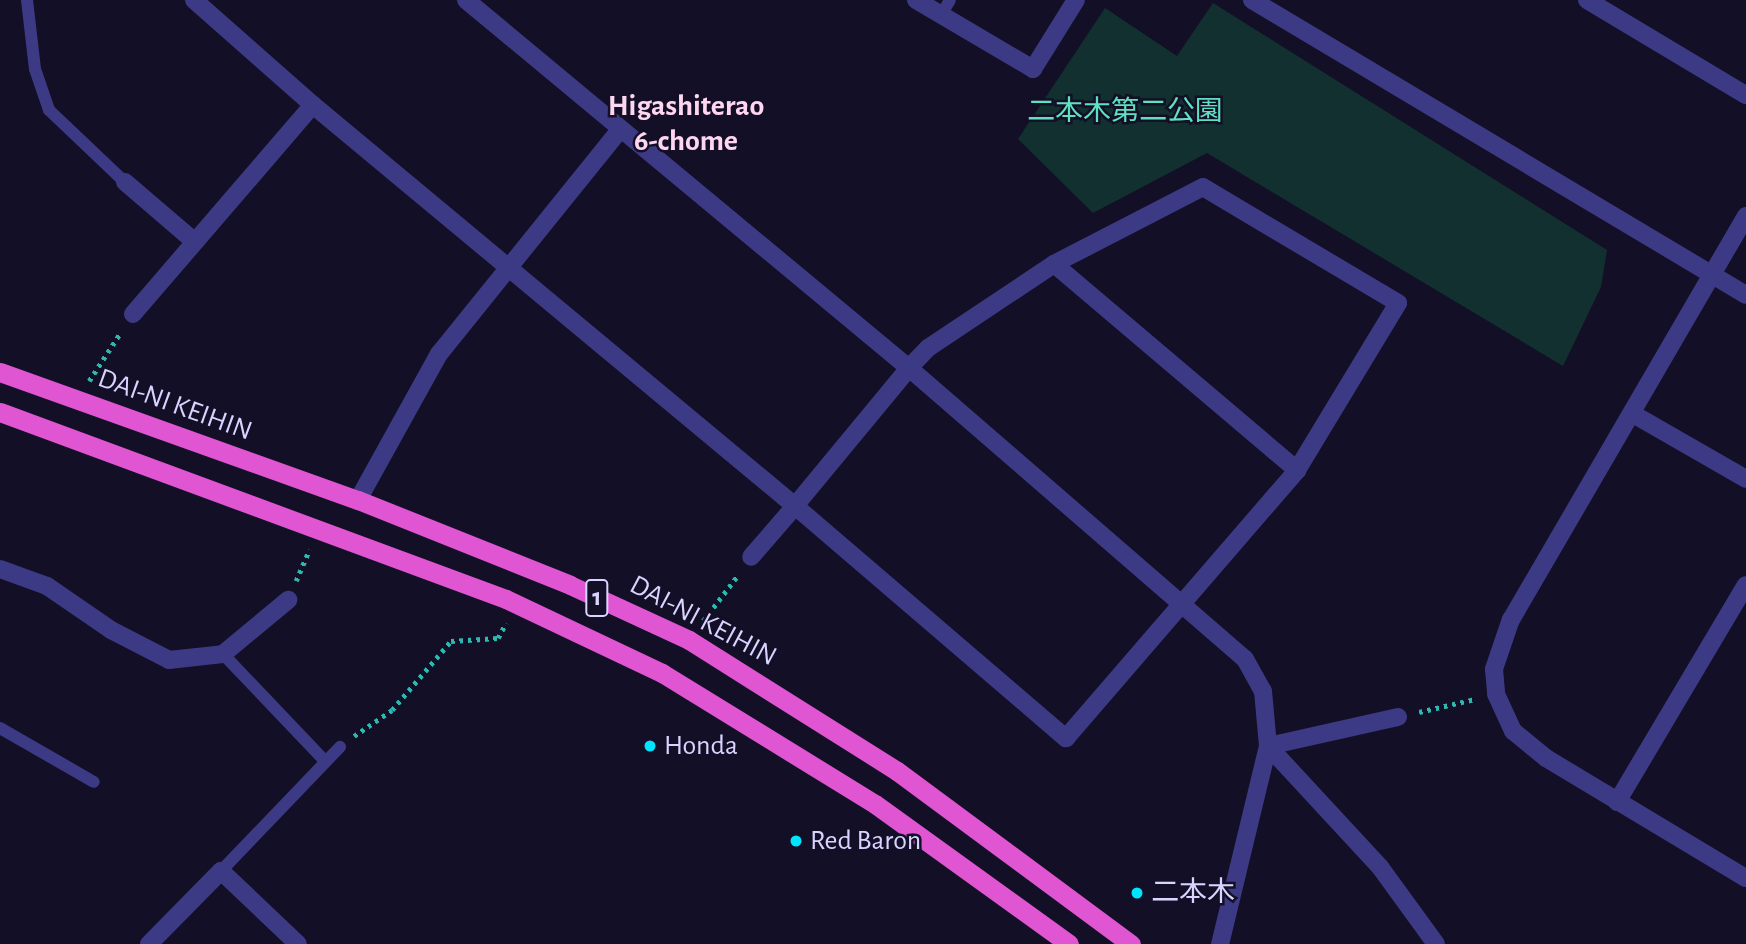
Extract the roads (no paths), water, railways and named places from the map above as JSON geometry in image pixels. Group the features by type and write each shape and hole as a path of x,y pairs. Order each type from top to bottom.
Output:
{"highway":[{"name":"DAI-NI KEIHIN","path":"0,372 358,500 570,585 689,640 898,771 1131,944"},
{"name":"1","path":"0,412 506,599 662,673 875,804 1069,944"}],"street":[{"path":"194,0 313,104 795,506 1066,738 1297,470 1398,303 1203,187 1054,264 928,348 909,368 795,506 751,557"},
{"path":"466,0 909,368 1245,659 1263,691 1268,746 1220,944"},
{"path":"916,0 945,7 1033,69 1076,0"},
{"path":"1252,0 1746,295"},
{"path":"1587,0 1746,95"},
{"path":"133,314 313,104"},
{"path":"358,500 439,354 512,269 620,130"},
{"path":"125,182 195,242"},
{"path":"1746,216 1633,414 1511,619 1494,669 1496,694 1513,731 1546,758 1746,878"},
{"path":"1054,264 1297,470"},
{"path":"1633,414 1746,480"},
{"path":"0,569 47,586 111,630 169,660 223,654 289,600"},
{"path":"1617,802 1746,585"},
{"path":"1268,746 1398,717"},
{"path":"1268,746 1380,867 1436,944"},
{"path":"149,944 221,872 298,944"}],"lane":[{"path":"27,0 35,69 49,110 125,182"},
{"path":"223,654 325,761"},
{"path":"0,729 94,782"},
{"path":"221,872 340,747"}],"place":[{"name":"Honda","path":"650,746"},
{"name":"Red Baron","path":"796,841"},
{"name":"二本木","path":"1137,893"}],"district":[{"name":"Higashiterao 6-chome","path":"686,123"}],"park label":[{"name":"二本木第二公園","path":"1125,112"}]}
